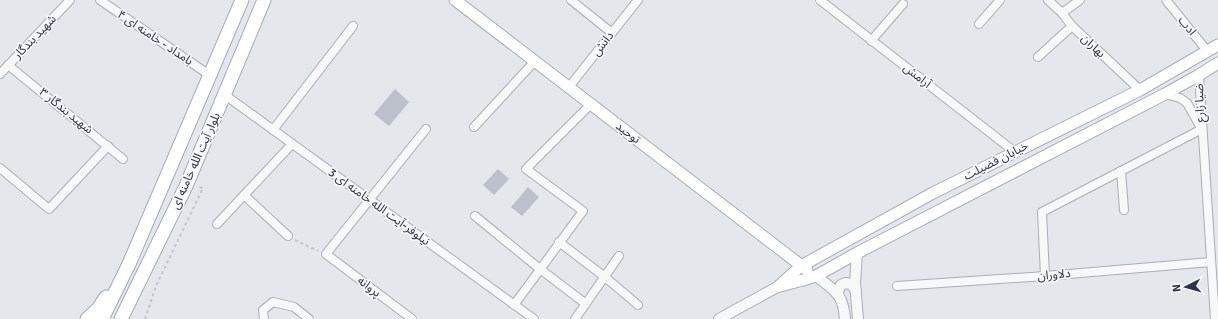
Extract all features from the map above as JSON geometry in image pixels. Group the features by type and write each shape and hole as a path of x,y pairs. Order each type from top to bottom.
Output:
{"main road":[{"name":"بلوار آیت الله خامنه ای","path":"102,319 129,264 211,76 242,0"},
{"path":"262,6 270,0"},
{"name":"توحید","path":"455,0 816,276"},
{"name":"بلوار آیت الله خامنه ای","path":"121,319 186,186 262,6"},
{"name":"خیابان فضیلت","path":"779,286 801,266 933,193 1140,90 1218,45"},
{"name":"خیابان فضیلت","path":"779,286 816,276 857,253 1165,94 1218,63"},
{"path":"87,319 98,309 129,264"}],"street":[{"name":"شهید بندگار","path":"0,74 70,0"},
{"name":"بامداد - خامنه ای ۴","path":"100,0 211,76"},
{"path":"571,0 612,33"},
{"name":"دانش","path":"569,88 638,0"},
{"path":"979,24 1000,0"},
{"name":"بهاران","path":"1048,0 1072,26 1140,90"},
{"path":"1062,14 1080,0"},
{"name":"ادب","path":"1166,0 1208,52"},
{"name":"آرامش","path":"825,2 871,40 1015,152"},
{"path":"871,40 903,4"},
{"path":"273,130 353,26"},
{"path":"1038,57 1072,26"},
{"path":"474,127 535,61"},
{"name":"شهید بندگار ۳","path":"8,65 123,158"},
{"name":"ضیا زارع","path":"1199,75 1202,129"},
{"name":"ضیا زارع","path":"1165,94 1180,98 1187,103 1202,129"},
{"name":"نیلوفر-آیت الله خامنه ای 3","path":"225,95 534,319"},
{"path":"514,305 583,211 526,169 591,104"},
{"path":"326,254 426,129"},
{"path":"1045,276 1042,212 1202,129 1215,319"},
{"path":"217,224 292,144"},
{"path":"0,168 49,209 108,146"},
{"path":"1121,171 1124,210"},
{"path":"244,195 288,236"},
{"path":"475,216 586,304"},
{"path":"560,242 638,305"},
{"path":"857,253 856,291 858,319"},
{"name":"پروانه","path":"326,254 412,319"},
{"path":"575,319 619,256"},
{"name":"دلاوران","path":"897,286 1045,276 1211,262"},
{"path":"816,276 837,294 844,305 845,319"},
{"path":"837,294 841,285 845,283 851,284 856,291"},
{"name":"خیابان فضیلت","path":"719,319 779,286"},
{"path":"263,315 273,302 294,307 309,319"}],"path":[{"path":"145,319 156,286 203,188 186,186"},
{"path":"288,236 326,254"}],"building":[{"path":"395,89 409,102 389,126 374,114"},
{"path":"498,169 509,179 494,195 483,185"},
{"path":"528,187 539,197 522,216 511,207"}]}
